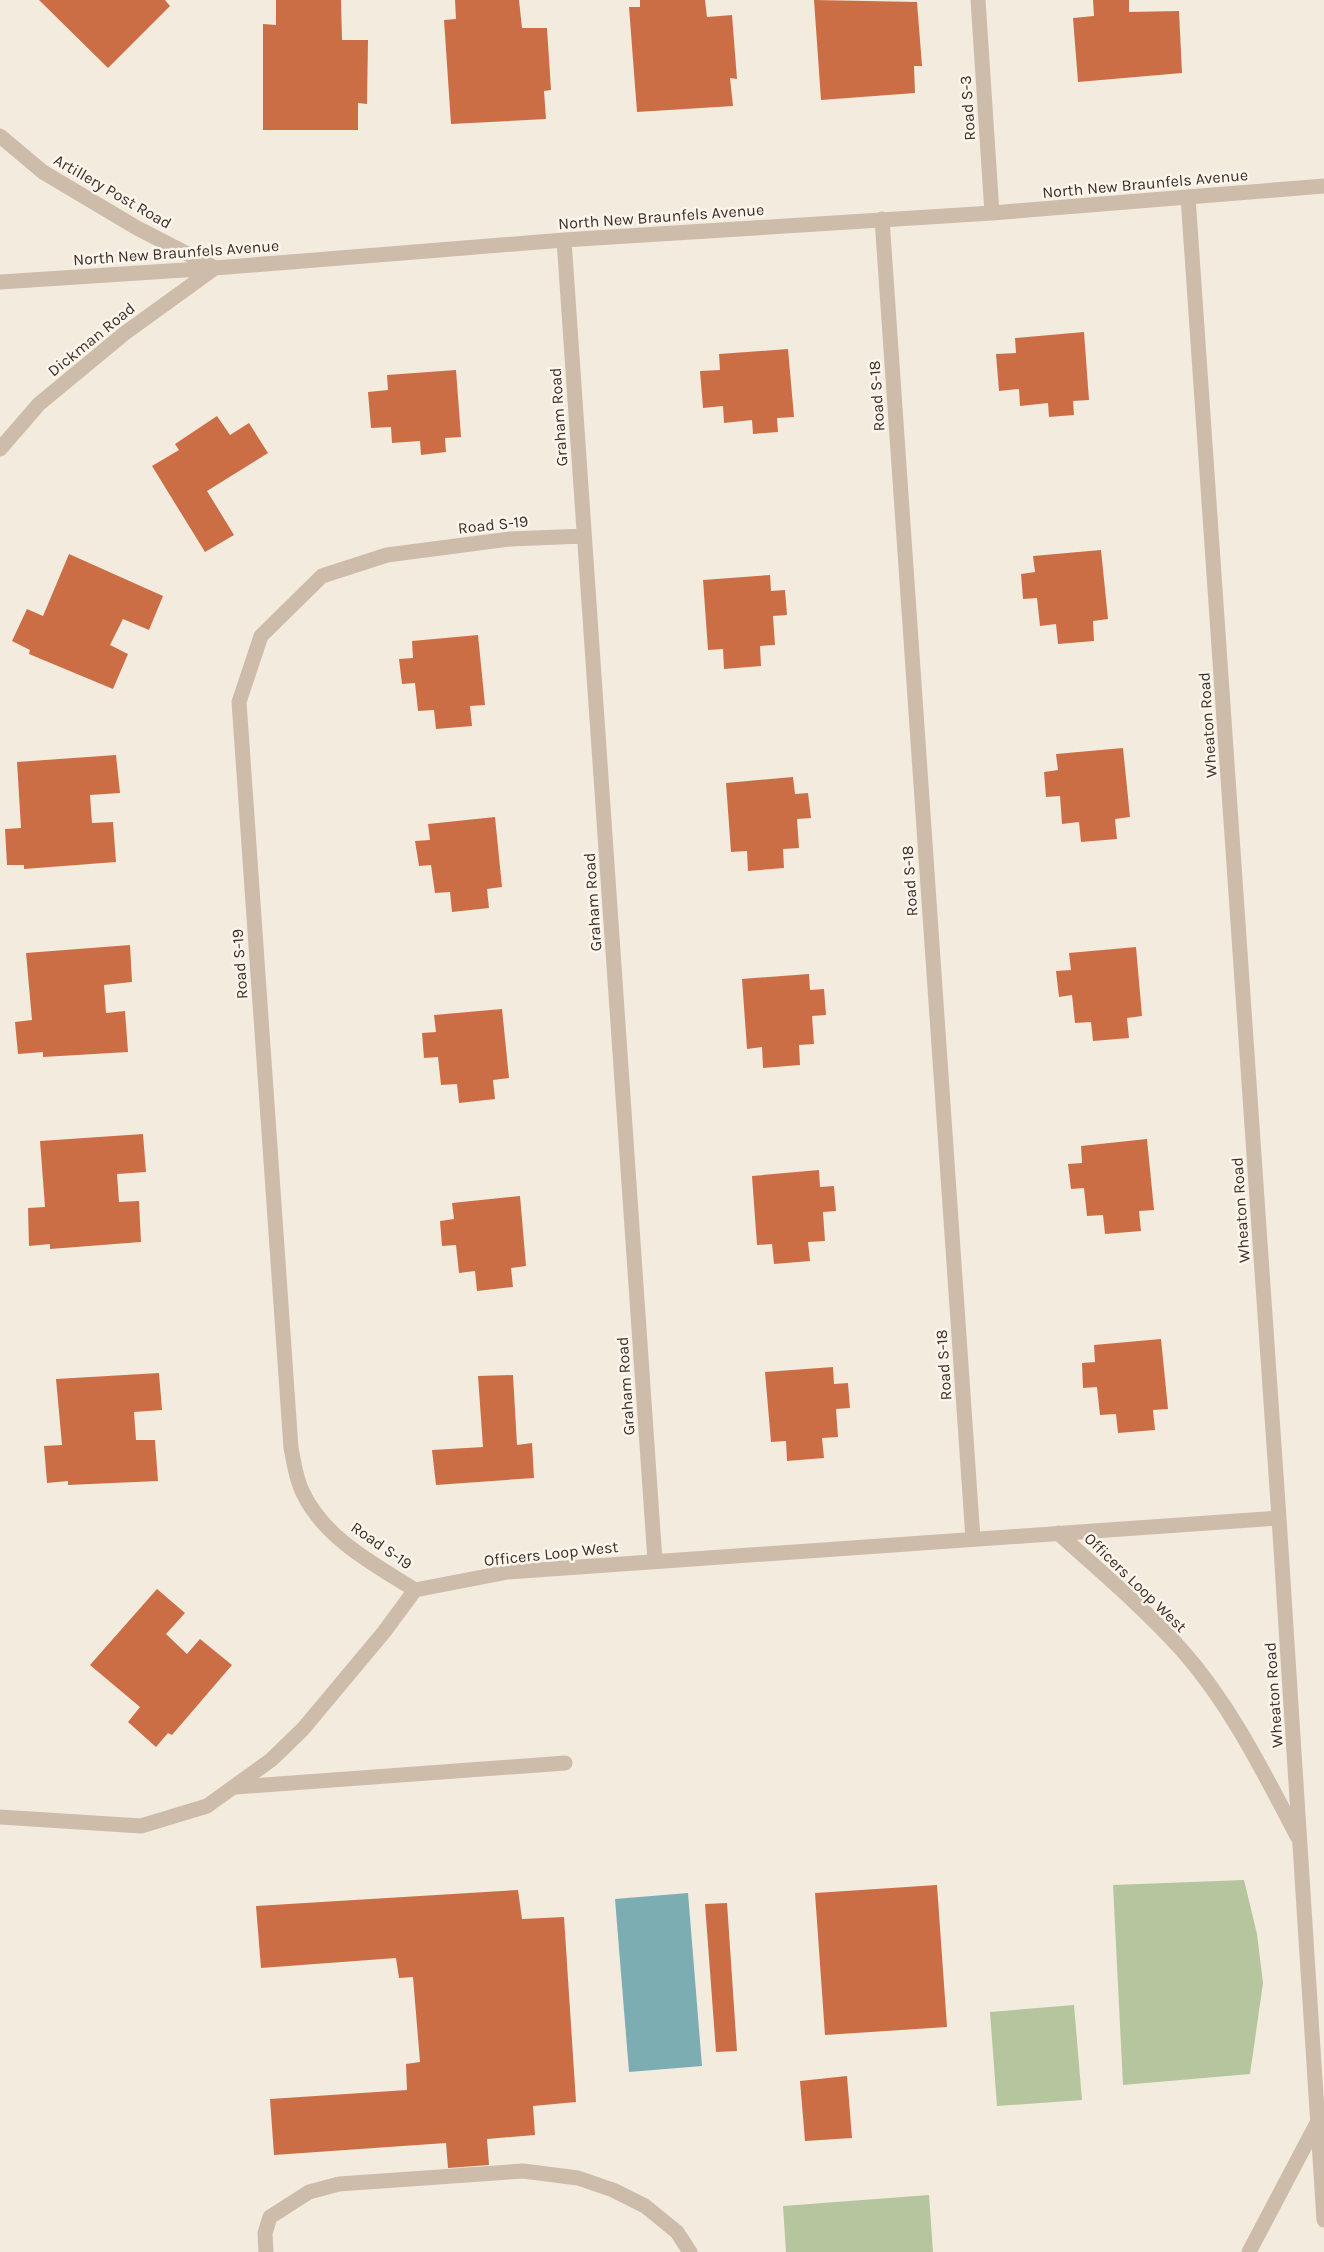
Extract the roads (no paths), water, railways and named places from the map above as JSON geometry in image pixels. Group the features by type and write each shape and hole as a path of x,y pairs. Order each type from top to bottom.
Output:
{"street":[{"name":"Road S-3","path":"978,0 992,213"},
{"name":"Artillery Post Road","path":"0,136 43,172 137,228 215,268"},
{"name":"North New Braunfels Avenue","path":"0,282 215,268 564,240 992,213 1324,186"},
{"name":"Wheaton Road","path":"1188,197 1279,1518 1324,2220"},
{"name":"Road S-18","path":"882,219 973,1539"},
{"name":"Graham Road","path":"564,240 655,1561"},
{"name":"Dickman Road","path":"0,449 48,397 124,333 215,268"},
{"name":"Road S-19","path":"415,1590 352,1550 323,1523 302,1493 291,1448 239,702 261,636 322,576 387,555 510,539 584,536"},
{"name":"Officers Loop West","path":"415,1590 508,1572 1279,1518"},
{"name":"Officers Loop West","path":"1058,1533 1146,1612 1182,1651 1216,1694 1249,1745 1300,1842"},
{"path":"0,1817 141,1826 207,1806 271,1760 303,1729 384,1632 415,1590"},
{"path":"236,1787 565,1763"},
{"path":"1249,2252 1317,2123"},
{"path":"266,2252 265,2233 270,2217 309,2192 339,2184 523,2171 578,2178 613,2190 645,2206 677,2232 690,2252"}],"water":[{"path":"688,1893 702,2066 629,2072 615,1899"}]}
